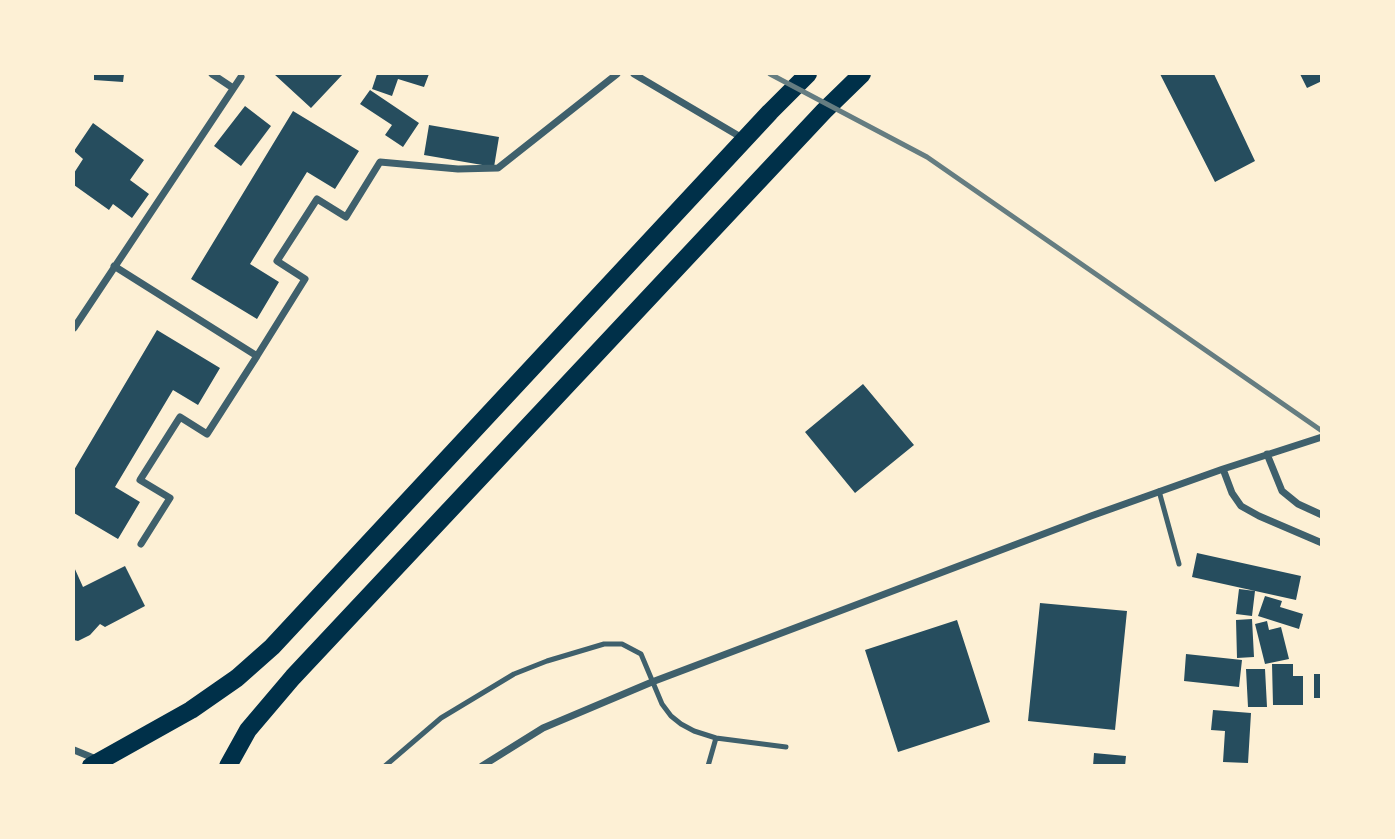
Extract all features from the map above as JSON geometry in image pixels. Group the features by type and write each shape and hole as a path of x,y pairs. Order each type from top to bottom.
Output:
{"highway":[{"path":"95,763 191,710 237,678 272,647 808,74"},
{"path":"228,765 247,730 293,677 824,111 862,74"}],"street":[{"path":"212,74 233,88"},
{"path":"141,544 170,498 140,480 180,417 207,435 257,356 305,279 277,261 317,198 346,217 380,162 458,169 498,168 617,74"},
{"path":"634,74 745,139"},
{"path":"74,328 241,77"},
{"path":"114,267 257,356"},
{"path":"482,765 543,728 652,681 1159,491 1321,437"},
{"path":"1267,454 1282,491 1298,504 1321,515"},
{"path":"1223,468 1232,492 1241,506 1321,542"},
{"path":"74,750 95,763"}],"lane":[{"path":"1159,491 1179,564"},
{"path":"385,765 441,718 514,674 582,649 604,644 622,644 633,648 645,660 662,704 671,716 694,731 716,738 786,747"},
{"path":"708,765 716,738"}],"building":[{"path":"94,74 124,74 123,82 94,80"},
{"path":"274,74 343,74 311,108"},
{"path":"377,74 429,74 424,87 398,79 392,96 372,89"},
{"path":"1160,74 1214,74 1255,161 1215,182"},
{"path":"1300,74 1322,74 1322,81 1307,88"},
{"path":"370,90 419,123 403,147 385,135 392,125 360,104"},
{"path":"245,106 271,126 241,166 214,146"},
{"path":"293,111 359,151 335,189 307,172 250,264 279,282 257,319 191,279"},
{"path":"93,123 144,160 130,180 149,194 132,218 113,204 109,210 74,185 74,173 83,159 74,151"},
{"path":"429,125 499,137 494,167 424,155"},
{"path":"157,330 220,368 198,405 173,390 115,487 140,502 118,539 74,513 74,470"},
{"path":"863,384 914,445 855,493 805,432"},
{"path":"1197,553 1301,576 1296,600 1192,577"},
{"path":"125,566 145,606 105,627 100,624 90,635 78,641 74,640 74,567 83,587"},
{"path":"1239,589 1255,591 1252,616 1236,614"},
{"path":"1265,596 1282,601 1280,607 1303,614 1299,629 1258,616"},
{"path":"1040,603 1127,611 1115,730 1028,721"},
{"path":"1252,619 1254,657 1237,658 1236,620"},
{"path":"957,620 990,722 898,752 865,650"},
{"path":"1267,621 1269,630 1281,627 1289,659 1265,664 1255,624"},
{"path":"1186,654 1242,660 1239,687 1184,681"},
{"path":"1272,664 1293,664 1293,676 1303,676 1303,705 1273,705"},
{"path":"1246,669 1265,669 1267,707 1248,707"},
{"path":"1314,674 1322,674 1322,698 1314,698"},
{"path":"1213,710 1251,713 1248,763 1223,762 1225,731 1211,730"},
{"path":"1094,753 1126,756 1125,766 1093,766"}],"railway":[{"path":"770,74 927,157 1322,431"}]}
